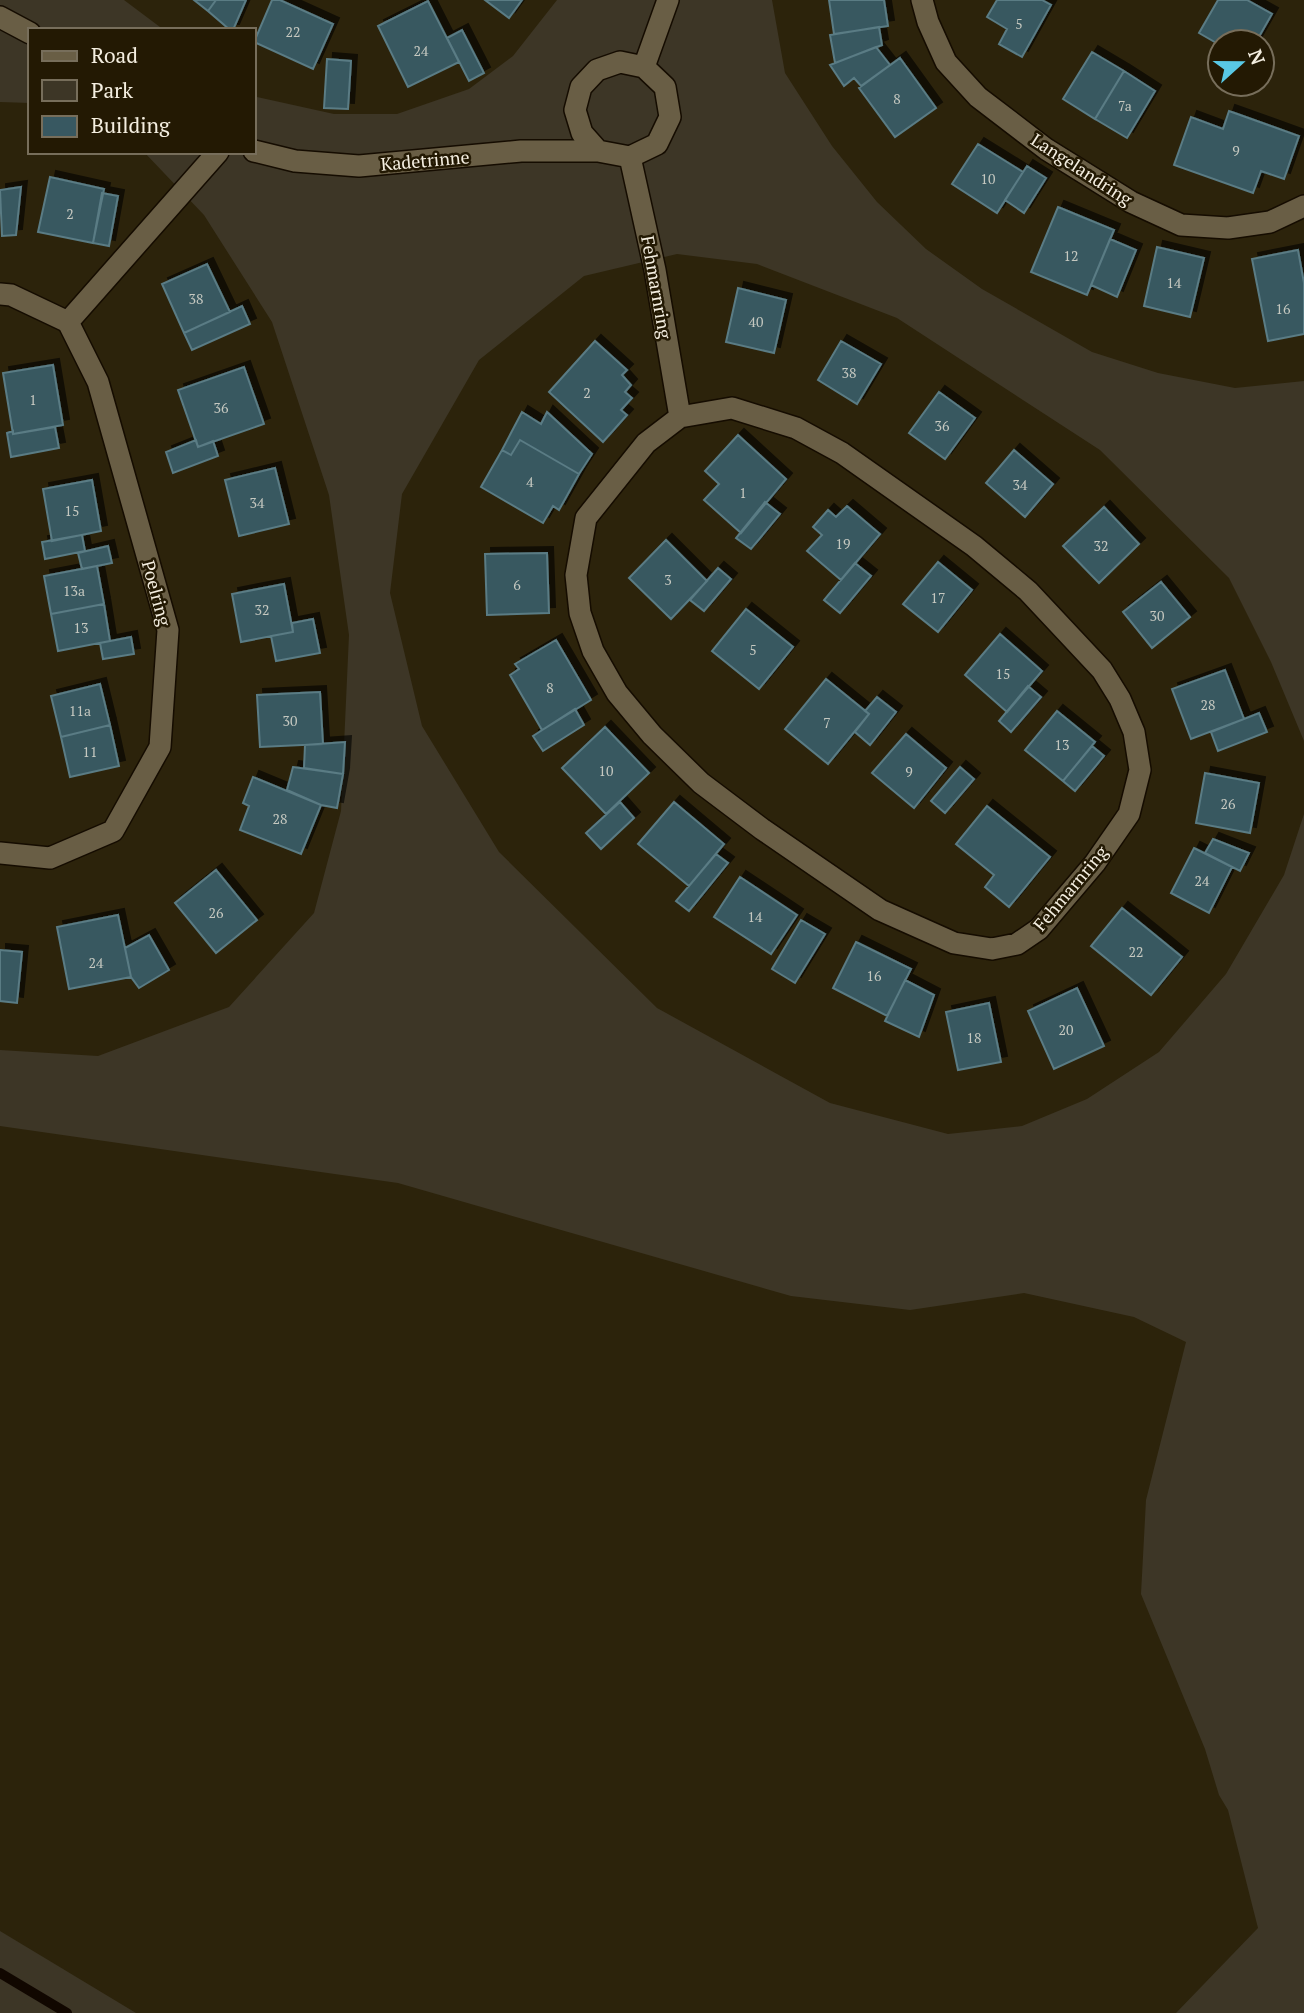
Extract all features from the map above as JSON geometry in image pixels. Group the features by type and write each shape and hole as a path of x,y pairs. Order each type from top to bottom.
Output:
{"street":[{"path":"644,67 668,0"},
{"name":"Langelandring","path":"922,0 928,22 946,62 978,97 1046,149 1131,202 1181,225 1228,228 1270,222 1304,206"},
{"path":"1,11 28,31"},
{"path":"598,150 582,133 575,110 581,87 597,70 620,62 644,67 665,88 670,117 657,144 630,157"},
{"name":"Kadetrinne","path":"256,151 295,161 359,166 521,151 598,150 630,157"},
{"path":"0,294 11,295 68,322 216,154"},
{"name":"Fehmarnring","path":"630,157 655,270 680,417"},
{"name":"Poelring","path":"0,853 50,858 113,831 160,747 168,630 98,382 68,322"},
{"name":"Fehmarnring","path":"732,408 796,428 842,453 974,546 1028,591 1102,670 1120,699 1134,732 1140,770 1129,814 1095,863 1039,929 1017,944 992,949 954,943 880,910 762,829 701,783 652,735 617,693 593,650 580,613 576,575 586,518 646,443 680,417 732,408"}],"green space":[{"path":"0,0 124,0 161,28 28,28 28,103 0,102"},
{"path":"557,0 772,0 785,73 832,146 877,202 926,249 982,289 1092,352 1158,373 1235,388 1304,381 1304,741 1271,662 1229,578 1100,450 897,318 757,264 677,254 584,276 479,360 402,494 390,593 422,726 499,852 657,1008 830,1103 948,1134 1022,1126 1087,1099 1159,1052 1226,974 1284,875 1304,814 1304,2013 1176,2013 1258,1928 1228,1810 1219,1795 1205,1749 1141,1594 1146,1500 1186,1342 1134,1317 1024,1293 910,1310 791,1296 398,1183 0,1126 0,1050 98,1056 229,1007 314,913 341,811 349,635 329,495 272,322 204,215 146,154 256,154 256,96 334,114 397,114 469,89 513,56"},
{"path":"0,1931 136,2013 0,2013"}],"building":[{"path":"194,0 216,0 208,11"},
{"path":"216,0 246,0 234,28 228,28 208,11"},
{"path":"272,0 280,0 333,24 313,69 256,43"},
{"path":"485,0 522,0 509,18"},
{"path":"829,0 884,0 888,26 834,34"},
{"path":"997,0 1042,0 1051,5 1022,57 999,44 1007,29 987,17"},
{"path":"1218,0 1247,0 1272,14 1264,28 1206,28 1206,37 1199,33"},
{"path":"428,1 459,62 408,87 378,26"},
{"path":"879,27 882,45 835,63 830,35"},
{"path":"462,30 484,73 469,81 447,38"},
{"path":"876,47 890,65 861,86 854,78 844,86 830,65"},
{"path":"1092,52 1124,71 1095,119 1063,99"},
{"path":"900,58 936,108 895,137 859,88"},
{"path":"327,59 351,61 348,109 324,108"},
{"path":"1124,71 1155,91 1127,138 1095,119"},
{"path":"1229,111 1299,136 1284,179 1261,171 1253,193 1174,165 1191,117 1223,129"},
{"path":"978,144 1023,172 997,213 952,184"},
{"path":"1027,166 1046,178 1024,213 1005,200"},
{"path":"50,177 104,189 93,243 38,232"},
{"path":"21,187 16,235 2,236 0,190"},
{"path":"102,193 118,196 109,246 93,243"},
{"path":"1058,207 1114,230 1087,295 1031,272"},
{"path":"1110,239 1136,250 1117,297 1091,285"},
{"path":"1157,247 1204,258 1190,317 1144,306"},
{"path":"1298,250 1304,283 1304,334 1268,341 1252,259"},
{"path":"207,264 230,312 184,333 162,284"},
{"path":"738,288 786,300 774,353 726,342"},
{"path":"242,306 250,324 192,350 184,333"},
{"path":"595,341 627,370 622,375 631,385 625,392 632,398 621,410 627,415 603,442 549,392"},
{"path":"841,341 881,364 857,404 818,380"},
{"path":"53,365 63,425 13,434 3,373"},
{"path":"244,367 264,424 198,447 178,390"},
{"path":"939,392 975,418 945,459 909,433"},
{"path":"522,412 541,424 547,412 592,454 579,474 520,440 511,455 502,450"},
{"path":"55,427 59,448 11,457 7,433"},
{"path":"738,435 786,479 741,533 704,500 719,484 705,471"},
{"path":"196,440 198,447 213,441 218,456 173,473 166,452"},
{"path":"520,440 579,474 559,510 553,506 543,523 481,487 502,450 511,455"},
{"path":"1014,450 1053,484 1025,517 986,483"},
{"path":"275,468 289,524 239,536 225,480"},
{"path":"92,480 101,531 52,541 43,489"},
{"path":"765,502 780,514 751,549 736,538"},
{"path":"847,506 880,534 841,580 807,551 822,535 813,527 828,510 836,517"},
{"path":"1104,507 1139,544 1099,583 1063,546"},
{"path":"82,535 85,551 45,559 42,542"},
{"path":"666,540 707,581 671,619 629,578"},
{"path":"108,546 112,563 82,569 78,553"},
{"path":"547,553 549,613 487,615 485,554"},
{"path":"938,562 972,590 938,632 903,604"},
{"path":"855,563 871,576 840,613 824,600"},
{"path":"97,566 104,604 51,614 44,576"},
{"path":"718,568 731,579 704,611 690,600"},
{"path":"1161,582 1190,617 1152,648 1123,612"},
{"path":"284,584 293,632 241,642 232,594"},
{"path":"104,604 110,641 58,651 51,614"},
{"path":"746,609 793,647 759,689 712,651"},
{"path":"313,619 320,653 276,661 271,636 293,632 292,623"},
{"path":"1000,634 1042,671 1007,712 965,675"},
{"path":"131,637 134,654 103,659 100,643"},
{"path":"556,640 591,700 542,730 510,675 519,669 515,664"},
{"path":"1225,670 1244,719 1191,739 1172,689"},
{"path":"826,679 869,714 828,764 785,729"},
{"path":"100,684 110,725 61,737 51,696"},
{"path":"1028,686 1041,697 1011,732 999,721"},
{"path":"320,692 323,744 260,747 257,695"},
{"path":"877,697 896,712 870,745 855,732 869,714 865,711"},
{"path":"575,709 584,725 543,751 533,736"},
{"path":"1057,711 1095,742 1063,781 1025,750"},
{"path":"1259,713 1267,732 1218,751 1211,732"},
{"path":"110,725 119,766 70,777 61,737"},
{"path":"605,727 649,773 606,814 562,768"},
{"path":"906,734 946,768 914,808 872,773"},
{"path":"345,742 343,774 304,768 305,745"},
{"path":"1092,746 1104,756 1075,791 1063,781"},
{"path":"293,767 343,774 337,808 321,805 287,790"},
{"path":"960,767 974,779 945,813 931,801"},
{"path":"1205,773 1259,783 1250,833 1196,823"},
{"path":"253,777 321,805 301,854 240,830 249,806 243,803"},
{"path":"620,802 634,818 601,849 586,833"},
{"path":"674,802 724,844 689,886 638,844"},
{"path":"987,806 1050,857 1009,907 985,887 994,875 956,844"},
{"path":"1213,839 1249,853 1240,871 1205,853"},
{"path":"1194,848 1232,867 1209,913 1171,893"},
{"path":"716,854 728,863 689,911 676,901"},
{"path":"216,870 257,920 216,953 175,903"},
{"path":"740,877 797,915 771,954 714,917"},
{"path":"1122,908 1182,957 1151,995 1091,946"},
{"path":"118,915 131,977 69,989 57,927"},
{"path":"801,920 825,934 795,983 772,969"},
{"path":"149,935 169,970 139,988 131,977 125,948"},
{"path":"856,942 911,969 887,1016 833,988"},
{"path":"0,950 22,952 17,1003 0,1001"},
{"path":"905,980 934,995 919,1037 885,1021"},
{"path":"1077,988 1104,1046 1054,1069 1028,1011"},
{"path":"989,1003 1001,1062 958,1070 946,1012"}],"waterway":[{"path":"0,1973 67,2013"}]}
